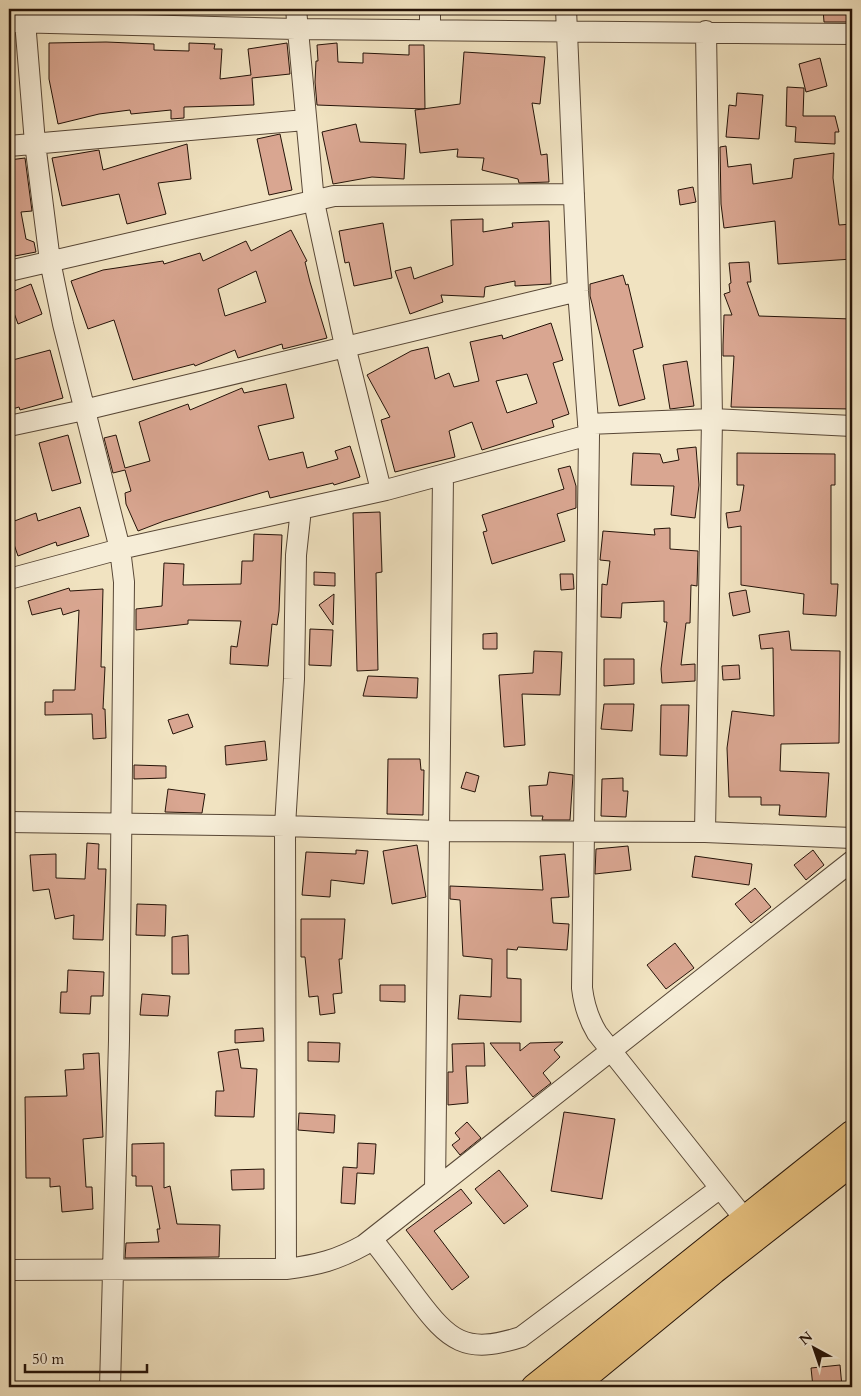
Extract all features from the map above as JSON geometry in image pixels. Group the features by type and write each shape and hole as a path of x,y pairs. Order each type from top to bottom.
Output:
{"main road":[{"path":"534,1387 852,1133"},
{"path":"573,1387 714,1271 852,1163"}],"street":[{"path":"296,9 296,29 314,202 345,346 381,490"},
{"path":"430,9 430,29"},
{"path":"566,9 578,292 589,429 582,988 584,1003 588,1019 611,1052 718,1188 744,1218"},
{"path":"110,1387 119,1040 124,582 120,549 84,410 50,261 19,18 296,29 706,31 852,34"},
{"path":"705,832 712,420 706,31"},
{"path":"9,146 305,120"},
{"path":"9,271 334,196 574,194"},
{"path":"9,426 84,410 345,346 578,292"},
{"path":"9,579 120,549 443,476 589,429 712,420 852,426"},
{"path":"435,1189 443,476"},
{"path":"286,1269 285,826 294,679 296,555 301,509"},
{"path":"9,822 285,826 438,831 705,832 852,838"},
{"path":"9,1270 113,1268 286,1269 331,1262 372,1238 852,861"},
{"path":"372,1238 438,1326 456,1339 475,1344 496,1345 522,1336 718,1188"}],"building":[{"path":"823,9 852,9 852,22 824,22"},
{"path":"106,42 154,44 154,50 189,51 189,43 215,44 214,49 222,49 220,79 251,75 248,49 287,43 290,74 252,78 254,105 184,107 184,118 171,119 171,110 131,114 130,110 99,114 58,124 49,79 49,43"},
{"path":"337,43 338,62 363,63 363,53 409,55 409,45 424,45 425,109 317,105 315,82 316,61 318,61 317,45"},
{"path":"464,52 545,57 540,104 532,103 541,155 547,154 549,182 519,183 518,179 482,170 484,158 457,157 458,149 420,153 415,110 460,104"},
{"path":"820,58 827,86 806,92 799,64"},
{"path":"787,87 804,88 803,116 835,116 839,132 835,132 835,144 795,142 796,127 786,126"},
{"path":"737,93 763,95 759,139 726,137 729,105 736,106"},
{"path":"356,124 360,142 406,144 404,179 372,177 333,184 322,132"},
{"path":"280,134 292,190 269,195 257,139"},
{"path":"187,144 191,179 158,183 166,214 127,224 119,194 62,206 52,158 99,150 103,170"},
{"path":"726,146 728,167 751,164 753,184 792,178 794,159 834,153 833,178 839,225 852,224 852,259 778,264 775,221 724,228 721,204 720,147"},
{"path":"25,158 32,211 21,212 26,239 34,242 36,252 15,256 14,250 9,251 9,160"},
{"path":"693,187 696,202 680,205 678,190"},
{"path":"483,219 483,232 513,227 512,223 549,221 551,284 515,286 515,281 485,287 484,297 441,295 443,302 410,314 395,271 411,267 414,279 453,265 451,220"},
{"path":"383,223 392,278 354,286 349,262 345,263 339,231"},
{"path":"291,230 307,261 305,262 310,282 327,338 283,349 282,344 238,358 235,350 195,366 194,364 133,380 114,320 88,329 71,281 103,270 163,261 164,264 200,253 203,261 246,241 251,251","holes":["256,271 266,302 225,316 218,289"]},
{"path":"749,262 751,282 747,282 759,316 852,319 852,409 731,407 734,356 723,356 723,345 724,315 732,315 724,294 730,292 729,263"},
{"path":"623,275 626,285 628,284 643,347 633,350 645,399 619,406 590,296 590,284"},
{"path":"31,284 42,314 18,324 9,299 9,293"},
{"path":"551,323 563,360 553,363 569,414 552,420 554,427 482,450 472,422 449,431 455,457 395,472 381,420 390,417 367,375 411,351 428,347 435,379 449,373 454,387 479,381 470,342 502,335 503,339","holes":["527,374 537,403 507,413 496,381"]},
{"path":"50,350 63,398 20,410 19,407 9,410 9,361"},
{"path":"687,361 694,406 670,409 663,365"},
{"path":"286,384 294,418 258,426 269,460 303,452 307,468 338,459 335,451 350,446 360,477 334,485 333,483 270,498 268,491 164,521 138,531 126,504 125,493 131,491 125,470 113,473 104,438 116,435 125,468 150,461 139,422 188,404 190,410 242,388 244,393"},
{"path":"68,435 81,483 52,491 39,443"},
{"path":"696,447 699,485 695,518 671,515 674,486 631,485 633,453 660,454 663,463 679,460 677,449"},
{"path":"737,453 835,454 835,485 831,485 831,584 838,584 836,616 803,614 804,594 741,585 741,526 728,528 726,513 740,511 744,485 737,485"},
{"path":"570,466 576,486 576,508 557,514 565,541 492,564 483,532 487,531 482,515 564,489 558,469"},
{"path":"80,507 89,536 57,546 56,542 18,556 9,530 9,523 36,513 38,521"},
{"path":"380,512 382,572 376,573 378,670 357,671 353,513"},
{"path":"670,528 670,549 698,551 697,586 691,585 690,623 686,623 681,665 695,664 695,681 662,683 661,669 667,622 664,622 664,601 622,603 621,618 601,617 602,584 607,585 610,561 600,560 603,531 655,535 654,529"},
{"path":"254,534 282,535 279,611 277,625 272,624 268,666 230,664 231,646 237,647 241,621 188,620 188,624 136,630 136,609 162,606 164,563 184,564 183,585 241,584 242,561 253,561"},
{"path":"314,572 335,573 335,586 314,585"},
{"path":"560,574 573,574 574,589 561,590"},
{"path":"69,588 70,591 103,589 101,667 105,667 103,709 105,709 106,738 93,739 92,714 45,715 45,702 53,702 53,690 75,690 79,610 63,615 61,608 32,615 28,601"},
{"path":"746,590 750,612 733,616 729,593"},
{"path":"334,594 333,625 319,605"},
{"path":"310,629 333,630 331,666 309,665"},
{"path":"789,631 791,650 840,651 839,743 781,744 780,771 829,773 826,817 779,815 780,805 761,805 761,797 729,797 727,748 732,711 774,716 773,648 761,649 759,635"},
{"path":"497,633 497,649 483,649 483,634"},
{"path":"534,651 562,652 560,695 522,694 525,745 504,747 499,675 533,673"},
{"path":"604,659 634,659 634,684 604,686"},
{"path":"739,665 740,679 723,680 722,666"},
{"path":"368,676 418,678 417,698 363,696"},
{"path":"604,704 634,704 632,731 601,729"},
{"path":"661,705 689,705 687,756 660,755"},
{"path":"188,714 193,727 173,734 168,720"},
{"path":"265,741 267,760 226,765 225,746"},
{"path":"388,759 420,759 421,770 424,770 423,815 387,814"},
{"path":"134,765 166,766 166,778 134,779"},
{"path":"466,772 479,776 475,792 461,788"},
{"path":"549,772 573,775 570,820 542,820 543,816 531,816 529,786 547,785"},
{"path":"623,778 623,791 628,791 626,817 601,816 602,779"},
{"path":"168,789 205,794 202,813 165,812"},
{"path":"87,843 99,844 98,869 106,869 103,940 73,939 74,915 55,919 49,889 33,891 30,855 56,854 56,878 85,879"},
{"path":"417,845 426,897 392,904 383,851"},
{"path":"628,846 631,870 595,874 596,849"},
{"path":"356,850 368,851 364,884 331,880 330,897 302,895 306,852 356,854"},
{"path":"813,850 824,865 806,880 794,865"},
{"path":"565,854 569,897 551,898 553,923 569,924 567,950 518,947 517,950 507,949 507,978 521,979 521,1022 458,1019 460,995 491,997 492,959 463,956 460,900 450,899 450,886 543,890 540,856"},
{"path":"695,856 752,864 749,885 692,877"},
{"path":"755,888 771,907 751,923 735,904"},
{"path":"137,904 166,905 165,936 136,935"},
{"path":"301,919 345,919 342,959 339,959 342,993 333,994 335,1013 320,1015 318,996 309,997 305,957 301,957"},
{"path":"188,935 189,974 172,974 172,937"},
{"path":"675,943 694,968 666,989 647,965"},
{"path":"68,970 104,972 103,996 91,996 90,1014 60,1013 61,992 67,992"},
{"path":"380,985 405,985 405,1002 380,1001"},
{"path":"142,994 170,996 168,1016 140,1015"},
{"path":"263,1028 264,1041 235,1043 235,1030"},
{"path":"308,1042 340,1043 339,1062 308,1061"},
{"path":"563,1042 554,1050 560,1057 543,1073 551,1083 533,1097 490,1043 520,1043 520,1051 530,1043"},
{"path":"484,1043 485,1066 466,1066 468,1103 448,1105 448,1072 453,1072 452,1044"},
{"path":"238,1049 241,1068 257,1069 254,1117 215,1116 216,1091 224,1091 218,1052"},
{"path":"99,1053 103,1137 83,1139 86,1187 92,1187 93,1209 62,1212 60,1186 50,1187 50,1178 26,1178 25,1097 67,1096 65,1070 84,1069 83,1054"},
{"path":"564,1112 615,1119 602,1199 551,1191"},
{"path":"299,1113 335,1115 334,1133 298,1130"},
{"path":"467,1122 481,1138 460,1155 452,1145 460,1139 455,1133"},
{"path":"164,1143 164,1188 170,1186 177,1224 220,1225 219,1257 125,1258 126,1243 159,1242 157,1229 160,1229 152,1186 136,1186 136,1176 132,1176 132,1144"},
{"path":"358,1143 376,1144 374,1174 357,1173 355,1204 341,1203 343,1167 357,1168"},
{"path":"264,1169 264,1189 232,1190 231,1170"},
{"path":"499,1170 528,1206 504,1224 475,1189"},
{"path":"461,1189 472,1203 434,1231 469,1277 452,1290 406,1230"},
{"path":"840,1365 842,1387 813,1387 811,1368"}]}
